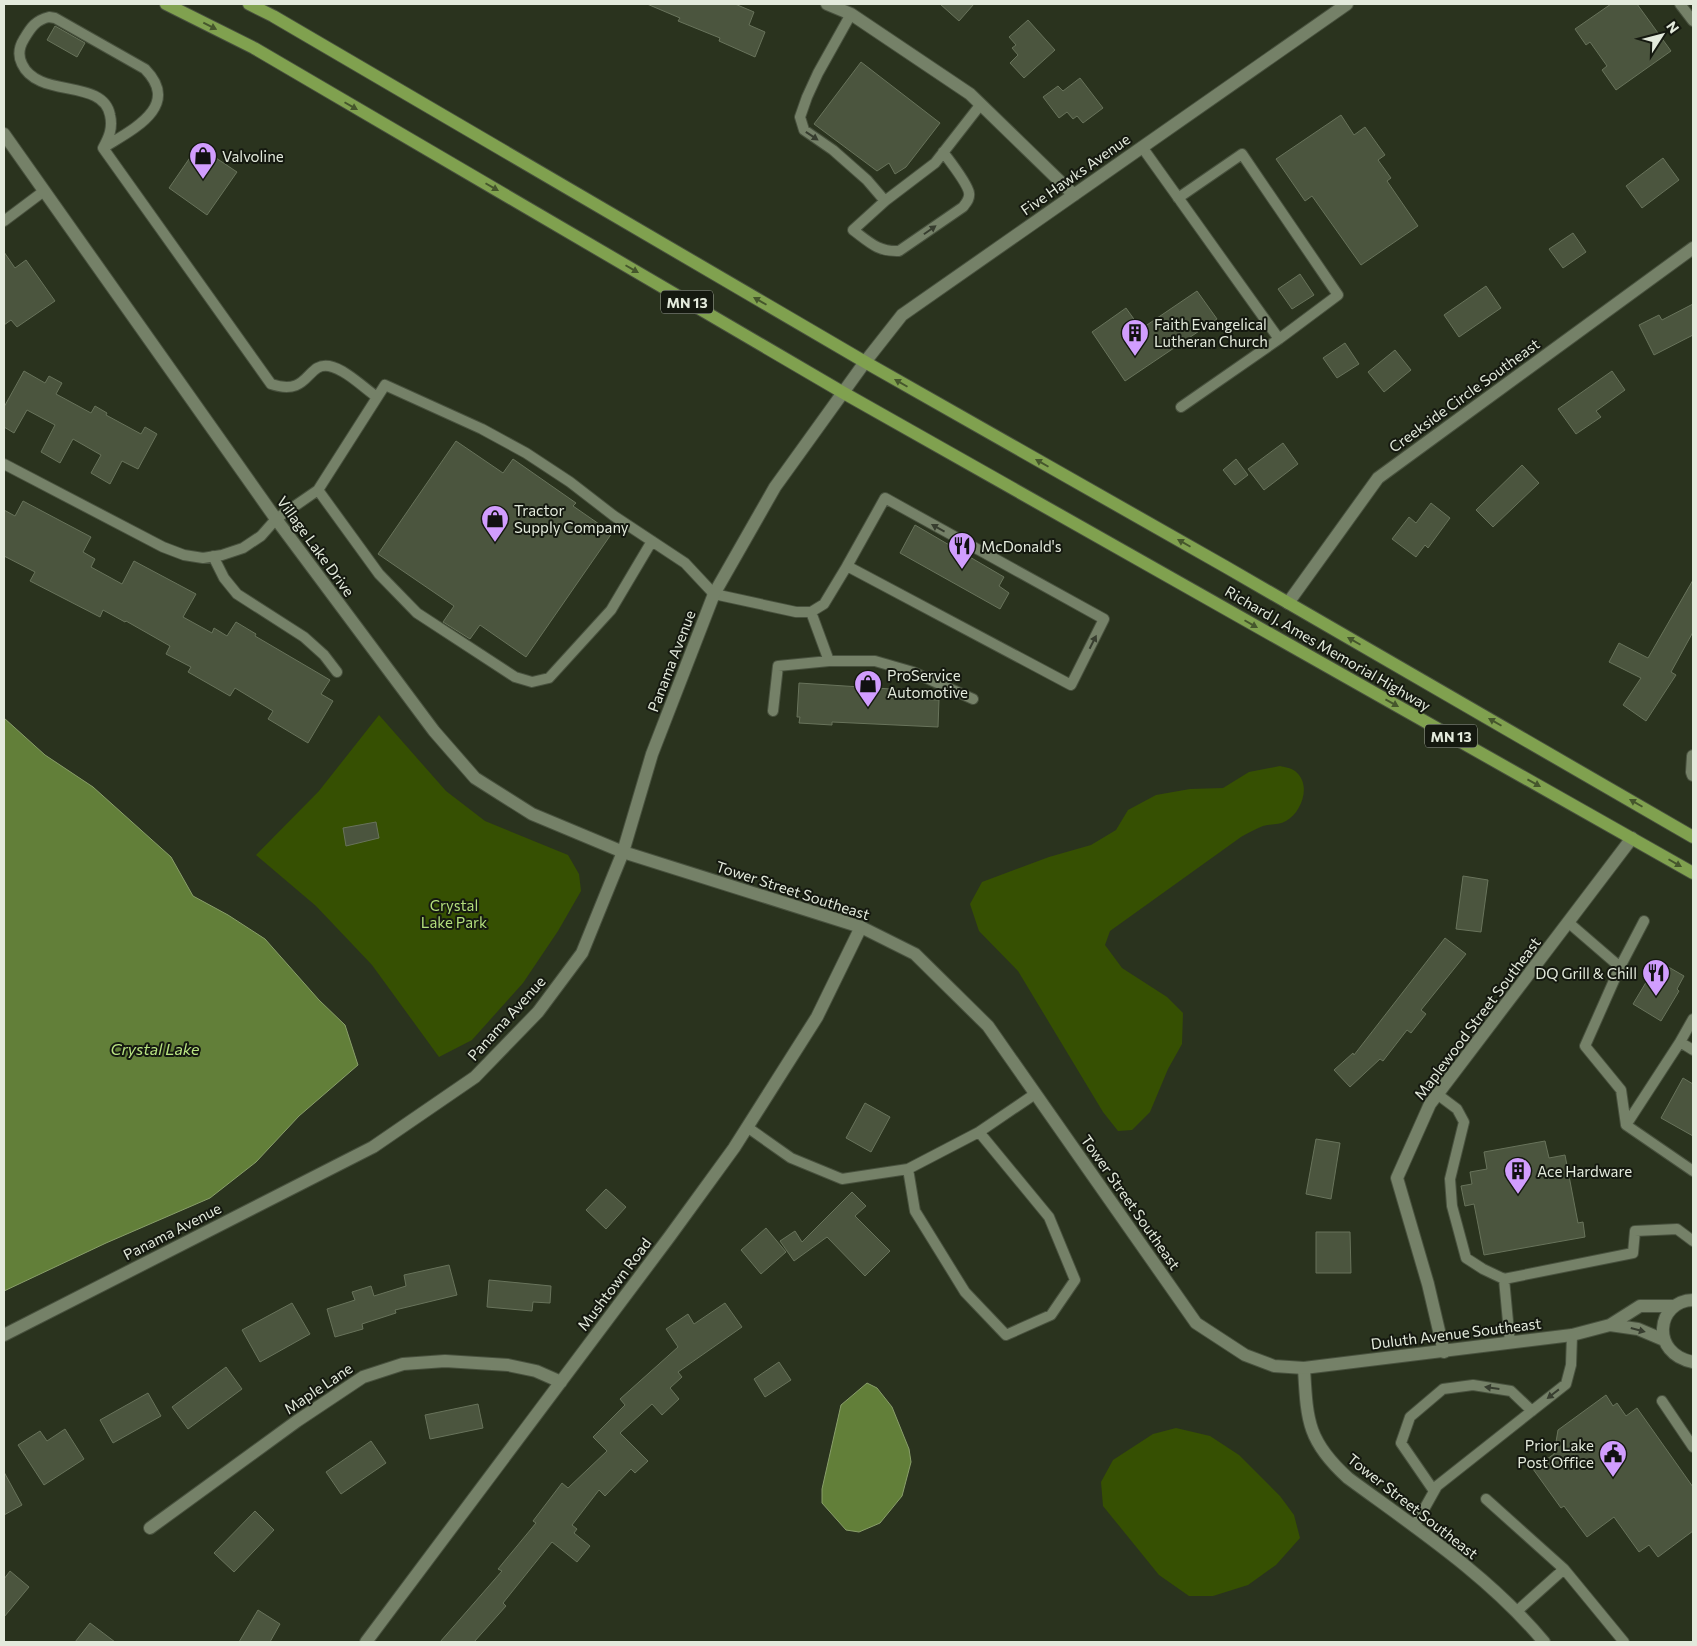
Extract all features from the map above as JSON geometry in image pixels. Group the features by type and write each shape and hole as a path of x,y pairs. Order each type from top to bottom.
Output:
{"main road":[{"name":"MN 13","path":"166,4 262,53 842,392"},
{"name":"MN 13","path":"248,4 282,21 865,362"},
{"name":"Richard J. Ames Memorial Highway","path":"865,362 1226,567 1693,837"},
{"name":"Richard J. Ames Memorial Highway","path":"842,392 1693,873"}],"street":[{"path":"827,4 851,14 970,94 1074,195"},
{"name":"Five Hawks Avenue","path":"842,392 902,315 1348,4"},
{"name":"Village Lake Drive","path":"4,134 276,519 434,731 475,778 532,814 623,852"},
{"name":"Creekside Circle Southeast","path":"1288,603 1378,478 1693,248"},
{"name":"Panama Avenue","path":"4,1335 373,1146 475,1077 538,1012 582,953 623,852 652,754 714,594 775,487 842,392"},
{"path":"1693,756 1693,774"},
{"name":"Maplewood Street Southeast","path":"1444,1352 1428,1284 1397,1178 1430,1104 1632,838"},
{"name":"Tower Street Southeast","path":"623,852 860,927 915,954 988,1026 1196,1324 1245,1355 1274,1366 1304,1368 1309,1424 1320,1448 1333,1465 1467,1567 1516,1612 1544,1642"},
{"name":"Mushtown Road","path":"366,1642 676,1228 747,1127 817,1017 860,927"},
{"name":"Duluth Avenue Southeast","path":"1304,1368 1572,1335 1610,1325 1640,1306 1675,1306 1682,1302 1693,1300"},
{"path":"1675,1306 1665,1321 1663,1330 1664,1340 1668,1349 1675,1356 1693,1362"},
{"name":"Duluth Avenue Southeast","path":"1610,1325 1638,1328 1664,1340"},
{"name":"Maple Lane","path":"150,1528 281,1433 363,1377 403,1364 445,1361 508,1365 536,1371 561,1382"}],"lane":[{"path":"1680,4 1693,22"},
{"path":"851,14 818,73 800,117 804,130 833,150 868,180 885,201"},
{"path":"42,18 55,18 145,68 154,80 157,89 157,101 151,115 103,148 111,131 111,125 109,110 103,102 87,93 43,82 24,69 20,60 22,42 31,27 42,18"},
{"path":"943,152 970,192 968,200 963,207 899,251 887,251 878,248 854,230 885,201 935,163 943,152 981,104"},
{"path":"1142,147 1279,339"},
{"path":"103,148 272,384 284,389 298,386 317,368 327,366 339,369 377,397"},
{"path":"1178,198 1242,154 1338,295 1279,339 1181,407"},
{"path":"4,221 44,191"},
{"path":"4,464 163,547 184,556 203,558 213,556 243,548 261,536 276,519 318,490 385,385 482,429 526,453 570,482 614,516 685,563 714,594 796,612 811,612 824,604 885,498 1104,619 1071,685 847,566"},
{"path":"318,490 379,574 418,614 515,677 532,682 549,678 612,610 652,541"},
{"path":"213,556 224,578 237,594 304,637 324,655 337,672"},
{"path":"811,612 830,661"},
{"path":"773,711 778,666 830,661 875,661 913,672 974,699"},
{"path":"1644,922 1620,967 1585,1046 1621,1090 1626,1125 1693,1171"},
{"path":"1569,923 1620,967"},
{"path":"1626,1125 1693,1020"},
{"path":"1680,1042 1693,1050"},
{"path":"747,1127 791,1158 842,1179 908,1169 979,1132 1036,1094"},
{"path":"1437,1094 1457,1109 1464,1122 1450,1179 1452,1206 1466,1258 1483,1270 1504,1279 1633,1253 1635,1231 1676,1230 1693,1241"},
{"path":"908,1169 915,1211 965,1292 1006,1335 1051,1315 1075,1280 1049,1217 979,1132"},
{"path":"1504,1279 1510,1343"},
{"path":"1414,1527 1437,1486 1566,1384 1571,1365 1572,1335"},
{"path":"1434,1490 1401,1443 1410,1417 1442,1389 1473,1385 1511,1391 1532,1411"},
{"path":"1662,1401 1693,1447"},
{"path":"1486,1499 1564,1570 1624,1642"},
{"path":"1516,1612 1564,1570"}],"green space":[{"name":"Crystal Lake Park","path":"379,715 446,791 485,821 568,855 579,874 581,891 558,931 523,983 472,1040 439,1057 372,965 316,906 256,855 319,791"},
{"path":"1280,766 1295,771 1303,783 1303,798 1292,817 1277,824 1260,827 1241,837 1110,931 1105,945 1122,968 1167,997 1183,1013 1182,1044 1168,1069 1150,1112 1132,1130 1118,1131 1103,1112 1018,971 979,931 970,904 982,882 1049,857 1091,845 1116,830 1128,810 1156,795 1190,789 1223,788 1249,772"},
{"path":"1176,1428 1210,1436 1239,1455 1280,1496 1294,1515 1300,1538 1276,1565 1248,1585 1213,1596 1189,1596 1159,1575 1103,1506 1101,1482 1113,1460 1153,1434"}],"water":[{"name":"Crystal Lake","path":"4,718 45,755 93,787 171,857 193,896 228,915 265,939 319,1000 345,1025 358,1065 299,1116 256,1162 210,1198 106,1243 4,1291"},
{"path":"867,1383 877,1388 892,1407 909,1449 911,1462 902,1496 880,1523 859,1532 846,1530 822,1503 822,1489 841,1405"}],"building":[{"path":"647,4 735,4 754,12 749,25 765,32 755,57 719,41 720,38 678,21 680,18"},
{"path":"940,4 974,4 959,21"},
{"path":"1611,4 1637,4 1671,51 1616,90 1602,70 1607,66 1590,42 1586,45 1575,29"},
{"path":"1028,20 1055,50 1024,78 1010,63 1018,55 1012,48 1016,45 1009,37"},
{"path":"55,26 85,43 77,57 47,40"},
{"path":"861,62 940,123 906,167 895,174 889,163 877,171 814,124"},
{"path":"1080,78 1103,108 1083,123 1077,116 1073,119 1067,112 1059,118 1043,97 1058,86 1063,91"},
{"path":"1341,115 1354,135 1365,127 1385,155 1378,160 1391,178 1387,181 1418,226 1361,265 1312,196 1305,201 1276,159"},
{"name":"Valvoline","path":"198,146 237,172 207,215 169,188"},
{"path":"1663,158 1679,180 1642,208 1626,186"},
{"path":"1573,233 1586,252 1563,268 1549,249"},
{"path":"4,252 15,268 26,260 55,301 17,327 11,320 4,325"},
{"path":"1300,274 1314,295 1292,309 1278,289"},
{"path":"1486,286 1501,308 1459,337 1444,315"},
{"name":"Faith Evangelical Lutheran Church","path":"1197,291 1217,319 1125,381 1092,332 1126,308 1141,329"},
{"path":"1693,304 1693,335 1654,355 1639,325 1659,315 1662,320"},
{"path":"1345,343 1359,364 1337,378 1323,358"},
{"path":"1395,350 1411,370 1384,392 1368,372"},
{"path":"24,371 45,383 49,376 62,383 56,394 91,413 95,406 107,413 106,415 141,434 145,427 157,434 138,469 122,461 110,484 91,473 101,455 73,439 60,463 41,452 55,425 27,410 14,433 4,427 4,407"},
{"path":"1612,371 1625,390 1596,411 1601,417 1576,434 1558,409"},
{"name":"Tractor Supply Company","path":"456,441 503,473 513,459 576,503 573,506 612,533 526,657 480,625 470,639 443,622 454,606 378,554"},
{"path":"1283,443 1298,464 1264,490 1248,469"},
{"path":"1236,459 1248,475 1235,485 1223,470"},
{"path":"1522,465 1539,483 1493,527 1476,510"},
{"path":"23,501 91,537 83,552 95,559 91,567 122,584 134,561 196,594 183,617 212,633 214,628 227,636 236,622 256,634 255,636 330,680 321,694 333,701 308,743 268,719 273,711 235,688 230,696 188,672 191,667 166,654 170,646 103,610 100,617 30,581 35,572 4,556 4,510 15,516"},
{"path":"1431,503 1450,518 1428,548 1425,545 1416,557 1392,539 1409,517 1416,523"},
{"name":"McDonald's","path":"915,525 1004,577 999,586 1009,593 1000,609 900,553"},
{"path":"1693,580 1693,632 1671,672 1676,675 1646,721 1623,705 1641,678 1609,662 1619,643 1648,658"},
{"name":"ProService Automotive","path":"799,683 891,689 890,698 939,700 938,727 832,722 832,725 799,723 800,717 797,717"},
{"path":"376,822 379,838 346,846 343,828"},
{"path":"1463,876 1488,880 1481,932 1456,929"},
{"path":"1445,938 1466,954 1421,1010 1426,1014 1411,1033 1407,1030 1383,1061 1380,1059 1350,1087 1334,1070 1353,1053 1354,1055"},
{"name":"DQ Grill & Chill","path":"1665,965 1684,976 1677,989 1679,991 1661,1021 1633,1004 1651,974 1658,978"},
{"path":"1683,1078 1693,1084 1693,1136 1661,1118"},
{"path":"865,1103 890,1117 871,1152 846,1138"},
{"path":"1316,1139 1340,1143 1331,1199 1306,1194"},
{"name":"Ace Hardware","path":"1545,1141 1549,1158 1565,1155 1578,1223 1583,1222 1585,1237 1484,1255 1474,1204 1465,1206 1461,1186 1472,1184 1470,1172 1487,1169 1484,1152"},
{"path":"606,1189 626,1207 606,1229 586,1210"},
{"path":"852,1192 866,1206 855,1216 890,1251 865,1276 827,1237 794,1261 780,1241 795,1231 802,1242"},
{"path":"766,1228 786,1252 761,1274 741,1250"},
{"path":"1316,1232 1350,1232 1351,1273 1316,1273"},
{"path":"449,1265 457,1295 395,1310 396,1313 362,1324 363,1329 335,1337 327,1309 355,1300 352,1292 371,1286 374,1296 406,1286 404,1275"},
{"path":"489,1280 551,1286 550,1303 533,1302 532,1311 487,1307"},
{"path":"292,1303 310,1334 260,1362 242,1330"},
{"path":"725,1303 742,1327 678,1372 682,1377 670,1388 679,1399 662,1415 652,1404 620,1433 648,1461 635,1473 631,1469 605,1496 599,1490 572,1525 577,1529 574,1533 590,1546 577,1562 552,1542 503,1603 506,1606 474,1642 440,1642 502,1571 498,1569 536,1523 533,1521 562,1483 568,1488 607,1451 593,1437 625,1405 620,1399 678,1347 666,1329 688,1314 694,1324"},
{"path":"779,1362 791,1380 765,1397 754,1379"},
{"path":"226,1367 242,1389 188,1429 172,1407"},
{"path":"148,1393 161,1416 113,1443 100,1420"},
{"name":"Prior Lake Post Office","path":"1606,1395 1613,1406 1617,1403 1626,1416 1637,1408 1693,1487 1693,1531 1658,1557 1649,1545 1639,1552 1614,1517 1587,1537 1564,1506 1561,1508 1533,1469 1554,1454 1558,1430"},
{"path":"478,1404 483,1428 430,1439 425,1415"},
{"path":"65,1429 84,1459 44,1485 18,1445 40,1431 47,1441"},
{"path":"371,1441 386,1463 341,1494 326,1472"},
{"path":"4,1472 22,1505 4,1515"},
{"path":"255,1511 274,1530 234,1572 214,1553"},
{"path":"10,1571 29,1587 4,1617 4,1579"},
{"path":"258,1610 280,1624 270,1642 239,1642"},
{"path":"90,1623 115,1642 75,1642"}],"place":[{"name":"Valvoline","path":"203,180"},
{"name":"Faith Evangelical Lutheran Church","path":"1135,357"},
{"name":"Tractor Supply Company","path":"495,543"},
{"name":"McDonald's","path":"962,570"},
{"name":"ProService Automotive","path":"868,708"},
{"name":"DQ Grill & Chill","path":"1656,997"},
{"name":"Ace Hardware","path":"1518,1195"},
{"name":"Prior Lake Post Office","path":"1613,1478"}]}
